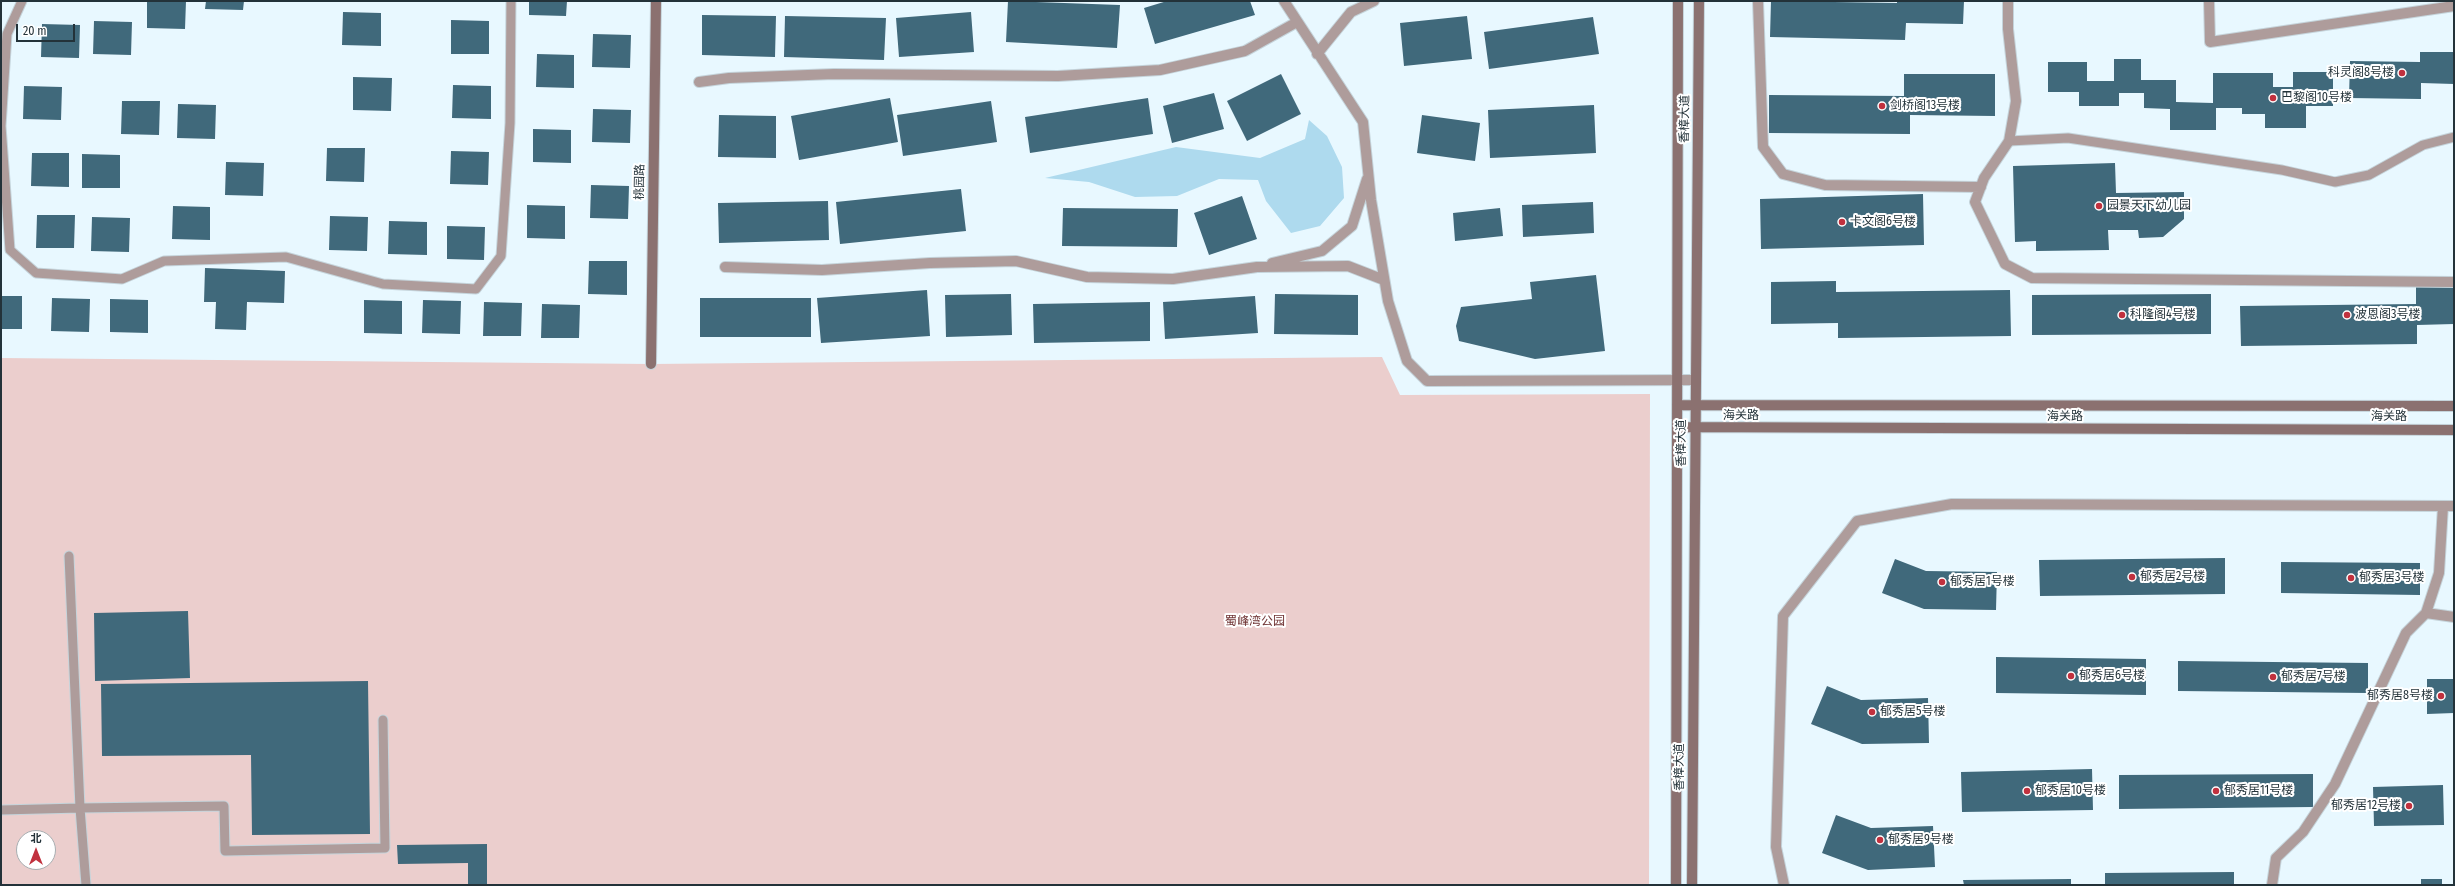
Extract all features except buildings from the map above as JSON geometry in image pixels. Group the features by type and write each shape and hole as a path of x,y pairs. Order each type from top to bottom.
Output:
{"street":[{"name":"桃园路","path":"651,364 656,1"},
{"path":"1284,1 1317,54 1363,122 1368,174 1388,300 1408,361 1427,381 1696,380"},
{"path":"1317,54 1351,12 1374,1"},
{"name":"香樟大道","path":"1676,885 1678,1"},
{"name":"香樟大道","path":"1692,885 1699,1"},
{"path":"1758,1 1763,147 1783,174 1825,185 1981,187"},
{"path":"2008,1 2008,29 2016,101 2009,142 1984,178 1975,202 2005,264 2032,278 2454,282"},
{"path":"2209,1 2210,42 2454,6"},
{"path":"699,82 729,78 834,74 1058,76 1160,70 1245,51 1297,22"},
{"path":"725,267 822,270 930,262 1016,261 1087,277 1173,279 1256,267 1322,251 1352,226 1368,174"},
{"path":"1256,267 1348,266 1384,280"},
{"name":"海关路","path":"1677,405 2454,406"},
{"name":"海关路","path":"1677,427 1695,429 2454,430"},
{"path":"1784,885 1776,847 1783,616 1856,521 1952,504 2454,506"},
{"path":"2272,885 2276,858 2303,832 2335,784 2406,632 2426,613 2439,574 2443,506"},
{"path":"2426,613 2454,617"}],"lane":[{"path":"22,1 7,34 1,126 10,250 36,273 122,279 164,261 286,257 382,284 476,288 501,256 510,123 511,1"},
{"path":"2009,142 2068,138 2282,170 2335,182 2369,175 2423,145 2454,137"},
{"path":"69,556 80,808 86,885"},
{"path":"1,810 224,806 225,851 385,848 383,720"}],"green space":[{"name":"蜀峰湾公园","path":"1382,357 1400,395 1650,394 1649,885 1,885 1,358 651,364"}],"water":[{"path":"1309,120 1327,136 1342,167 1344,198 1320,226 1291,233 1266,201 1258,180 1219,179 1177,196 1135,197 1089,182 1045,178 1176,147 1260,158 1305,139"}],"place":[{"name":"科灵阁8号楼","path":"2402,73"},
{"name":"巴黎阁10号楼","path":"2273,98"},
{"name":"剑桥阁13号楼","path":"1882,106"},
{"name":"园景天下幼儿园","path":"2099,206"},
{"name":"卡文阁6号楼","path":"1842,222"},
{"name":"科隆阁4号楼","path":"2122,315"},
{"name":"波恩阁3号楼","path":"2347,315"},
{"name":"郁秀居2号楼","path":"2132,577"},
{"name":"郁秀居3号楼","path":"2351,578"},
{"name":"郁秀居1号楼","path":"1942,582"},
{"name":"郁秀居6号楼","path":"2071,676"},
{"name":"郁秀居7号楼","path":"2273,677"},
{"name":"郁秀居8号楼","path":"2441,696"},
{"name":"郁秀居5号楼","path":"1872,712"},
{"name":"郁秀居10号楼","path":"2027,791"},
{"name":"郁秀居11号楼","path":"2216,791"},
{"name":"郁秀居12号楼","path":"2409,806"},
{"name":"郁秀居9号楼","path":"1880,840"}]}
